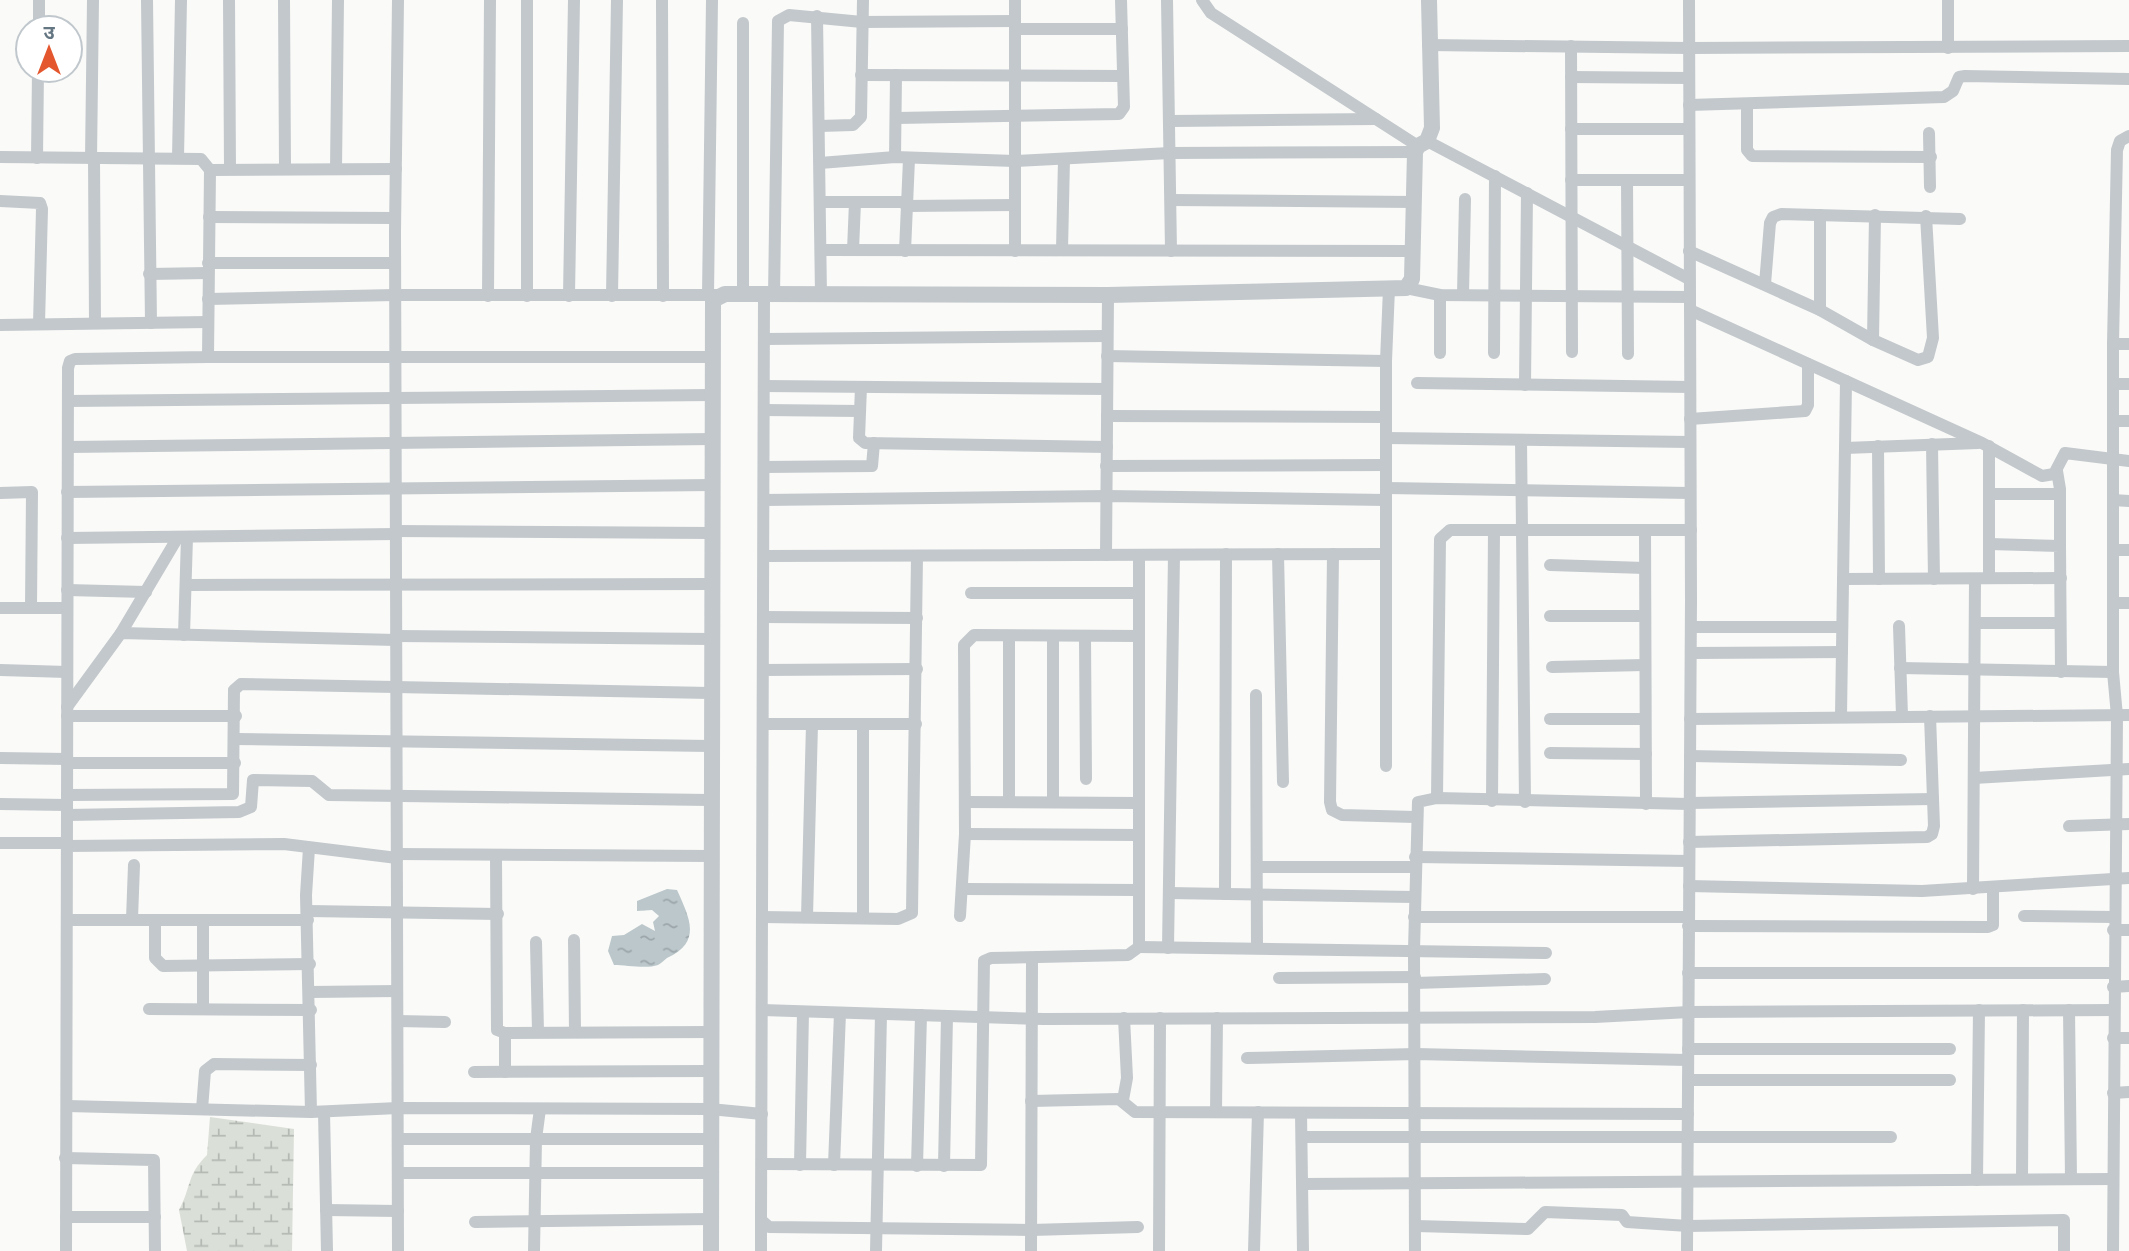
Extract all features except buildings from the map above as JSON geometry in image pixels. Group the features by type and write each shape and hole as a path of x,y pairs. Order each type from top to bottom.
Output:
{"street":[{"path":"93,0 95,323"},
{"path":"147,0 151,323"},
{"path":"178,158 181,0"},
{"path":"229,0 230,169"},
{"path":"284,0 285,167"},
{"path":"336,169 338,0"},
{"path":"398,0 398,1251"},
{"path":"488,296 490,0"},
{"path":"527,0 527,296"},
{"path":"569,296 574,0"},
{"path":"612,296 617,0"},
{"path":"662,0 663,296"},
{"path":"711,1251 712,0"},
{"path":"819,126 858,122 863,0"},
{"path":"1015,0 1015,251"},
{"path":"897,118 1119,114 1124,107 1121,0"},
{"path":"1167,0 1171,251"},
{"path":"1202,0 1211,13 1420,146 1495,176 1689,279"},
{"path":"1397,288 1412,279 1414,202 1420,146 1432,128 1429,0"},
{"path":"1688,1251 1691,653 1689,0"},
{"path":"1948,0 1948,48"},
{"path":"761,1251 764,339 769,296 778,20 789,15 862,22 1122,29"},
{"path":"817,16 821,296"},
{"path":"743,23 743,295"},
{"path":"1428,44 1689,48 2129,46"},
{"path":"1572,46 1572,352"},
{"path":"861,75 1122,76"},
{"path":"895,157 896,75"},
{"path":"1572,77 1689,78"},
{"path":"1689,105 1944,97 1953,91 1959,77 2129,79"},
{"path":"37,158 38,84"},
{"path":"1747,104 1747,150 1752,156 1931,157"},
{"path":"1171,121 1376,119"},
{"path":"1571,129 1689,129"},
{"path":"1929,133 1930,187"},
{"path":"2113,1251 2113,973 2114,924 2123,878 2123,715 2113,672 2113,344 2117,150 2120,141 2129,136"},
{"path":"820,163 895,157 1016,161 1170,153 1420,146"},
{"path":"0,157 201,159 210,170 208,357"},
{"path":"905,251 909,159"},
{"path":"1062,250 1064,159"},
{"path":"210,170 285,167 396,169"},
{"path":"1494,353 1495,176"},
{"path":"1571,180 1689,180"},
{"path":"1627,180 1628,354"},
{"path":"1525,385 1527,193"},
{"path":"1463,295 1465,199"},
{"path":"1171,200 1414,202"},
{"path":"0,201 34,201 40,203 42,209 40,324"},
{"path":"820,202 1015,205"},
{"path":"853,250 855,202"},
{"path":"1820,215 1820,310"},
{"path":"1765,284 1770,223 1773,217 1875,215 1960,219"},
{"path":"1872,340 1875,215"},
{"path":"1689,251 1820,310 1872,340 1918,360 1928,357 1931,350 1926,216"},
{"path":"209,217 396,219"},
{"path":"821,250 1412,251"},
{"path":"149,274 208,268 396,262"},
{"path":"1386,766 1386,361 1397,288"},
{"path":"208,299 396,295 1108,295 1397,288 1440,295 1627,296 1690,303 1808,363 1985,444 2042,476 2051,476 2057,471 2065,453 2129,461"},
{"path":"1106,555 1108,295"},
{"path":"1440,295 1440,353"},
{"path":"0,325 208,322"},
{"path":"764,339 1107,336"},
{"path":"2113,344 2129,344"},
{"path":"1107,356 1386,361"},
{"path":"66,1251 67,492 70,361 208,357 712,357"},
{"path":"1690,419 1805,411 1808,405 1808,363"},
{"path":"1841,716 1846,381"},
{"path":"1417,383 1690,387"},
{"path":"2113,384 2129,384"},
{"path":"764,386 1107,389"},
{"path":"861,387 859,438 865,443 1107,447"},
{"path":"68,401 712,394"},
{"path":"764,410 860,411"},
{"path":"1107,416 1386,417"},
{"path":"2113,421 2129,421"},
{"path":"1386,438 1690,442"},
{"path":"68,447 712,439"},
{"path":"1521,440 1525,802"},
{"path":"764,467 872,466 874,443"},
{"path":"1931,444 1934,579"},
{"path":"1845,448 1985,444"},
{"path":"1973,889 1975,623 1989,544 1985,444"},
{"path":"1878,446 1879,579"},
{"path":"1107,466 1386,465"},
{"path":"2057,471 2060,494 2061,672"},
{"path":"67,492 711,485"},
{"path":"0,493 32,492 32,608"},
{"path":"764,500 1522,492 1690,493"},
{"path":"1989,494 2060,494"},
{"path":"2113,500 2129,500"},
{"path":"1437,798 1440,539 1450,530 1690,530"},
{"path":"1492,801 1494,530"},
{"path":"1645,531 1646,804"},
{"path":"67,538 396,532 711,533"},
{"path":"183,537 186,585 184,635"},
{"path":"67,711 183,537"},
{"path":"1989,544 2060,546"},
{"path":"2113,550 2129,550"},
{"path":"1225,894 1226,554"},
{"path":"1278,554 1283,782"},
{"path":"1333,554 1329,802 1332,810 1342,815 1415,817"},
{"path":"764,556 1386,554"},
{"path":"1139,555 1139,947"},
{"path":"1168,947 1174,555"},
{"path":"762,917 907,917 914,907 917,556"},
{"path":"1550,565 1645,568"},
{"path":"1843,579 2061,578"},
{"path":"186,585 711,584"},
{"path":"67,590 146,592"},
{"path":"971,593 1139,593"},
{"path":"2114,603 2129,603"},
{"path":"0,608 67,608"},
{"path":"1550,616 1645,616"},
{"path":"763,617 917,618"},
{"path":"1975,623 2060,623"},
{"path":"1899,626 1902,716"},
{"path":"1691,627 1842,627"},
{"path":"121,633 396,638 710,639"},
{"path":"960,916 965,834 964,645 974,635 1139,636"},
{"path":"1009,636 1009,802"},
{"path":"1053,637 1053,803"},
{"path":"1085,637 1086,779"},
{"path":"1691,653 1842,652"},
{"path":"1552,667 1645,666"},
{"path":"1900,668 2113,672"},
{"path":"763,670 917,669"},
{"path":"0,670 67,672"},
{"path":"67,805 230,795 235,790 234,690 241,684 710,693"},
{"path":"1256,695 1257,948"},
{"path":"67,711 236,716"},
{"path":"1690,719 2123,715"},
{"path":"1689,842 1927,837 1932,834 1934,826 1930,716"},
{"path":"1550,719 1645,719"},
{"path":"763,724 916,724"},
{"path":"807,917 812,724"},
{"path":"863,724 863,918"},
{"path":"236,739 710,746"},
{"path":"1550,753 1646,754"},
{"path":"1690,756 1901,760"},
{"path":"0,758 235,763"},
{"path":"1974,778 2122,770"},
{"path":"235,780 312,781 329,795 397,798 710,800"},
{"path":"0,804 239,812 251,807 253,780"},
{"path":"1415,1251 1414,917 1415,817 1418,802 1437,798 1646,804 1933,799"},
{"path":"965,802 1138,803"},
{"path":"2069,827 2123,824"},
{"path":"965,834 1138,835"},
{"path":"0,843 284,844 397,856 710,856"},
{"path":"309,848 306,887 311,1065 318,1112 327,1251"},
{"path":"496,856 498,914 495,1025 505,1033 711,1032"},
{"path":"1257,867 1415,862 1689,861"},
{"path":"132,919 134,865"},
{"path":"1689,886 1993,889 2123,878"},
{"path":"963,889 1137,890"},
{"path":"1414,917 1988,927 1993,925 1995,920 1993,889"},
{"path":"1169,893 1415,897"},
{"path":"67,920 203,920 399,913 498,914"},
{"path":"2024,916 2114,924 2129,930"},
{"path":"155,920 158,963 163,967 310,964"},
{"path":"203,920 203,1009"},
{"path":"574,940 575,1032"},
{"path":"536,942 538,1032"},
{"path":"762,1164 975,1167 983,1161 984,961 991,958 1128,956 1139,947 1546,953"},
{"path":"1031,1251 1032,958"},
{"path":"1688,973 2113,973"},
{"path":"1279,978 1545,979"},
{"path":"2113,987 2129,986"},
{"path":"310,992 397,991"},
{"path":"149,1009 310,1010"},
{"path":"762,1010 1031,1018 1416,1018 1645,1016 1689,1012 2113,1010"},
{"path":"1977,1180 1979,1010"},
{"path":"2022,1180 2023,1010"},
{"path":"2069,1010 2071,1179"},
{"path":"800,1165 803,1012"},
{"path":"834,1165 840,1013"},
{"path":"876,1251 881,1014"},
{"path":"917,1166 920,1015"},
{"path":"944,1166 947,1016"},
{"path":"1124,1018 1127,1078 1123,1100 1130,1111 1688,1114"},
{"path":"1159,1251 1160,1018"},
{"path":"1216,1112 1217,1018"},
{"path":"398,1021 445,1022"},
{"path":"505,1033 505,1072"},
{"path":"2113,1038 2129,1038"},
{"path":"1247,1058 1416,1054 1688,1055 1950,1049"},
{"path":"202,1110 205,1071 208,1066 311,1065"},
{"path":"474,1072 711,1071"},
{"path":"1688,1080 1950,1080"},
{"path":"2113,1093 2129,1092"},
{"path":"1031,1101 1123,1100"},
{"path":"67,1106 318,1112 398,1108 710,1109 762,1114"},
{"path":"534,1251 534,1173 540,1109"},
{"path":"1254,1251 1258,1112"},
{"path":"1301,1113 1303,1251"},
{"path":"1302,1136 1891,1137"},
{"path":"398,1139 710,1139"},
{"path":"65,1158 155,1160 155,1251"},
{"path":"398,1173 710,1172"},
{"path":"1303,1184 2113,1179"},
{"path":"326,1210 398,1211"},
{"path":"1416,1226 1528,1229 1545,1212 1622,1215 1626,1222 1688,1226 2064,1220 2064,1251"},
{"path":"66,1217 155,1217"},
{"path":"475,1222 711,1219"},
{"path":"761,1220 769,1227 1031,1230 1138,1227"}],"green space":[{"path":"210,1117 294,1129 292,1251 187,1251 179,1210 192,1175 207,1155"}],"water":[{"path":"667,889 677,890 689,920 689,937 685,945 658,965 614,965 608,951 612,936 624,935 642,924 655,931 653,922 659,916 652,910 637,911 637,901"}]}
